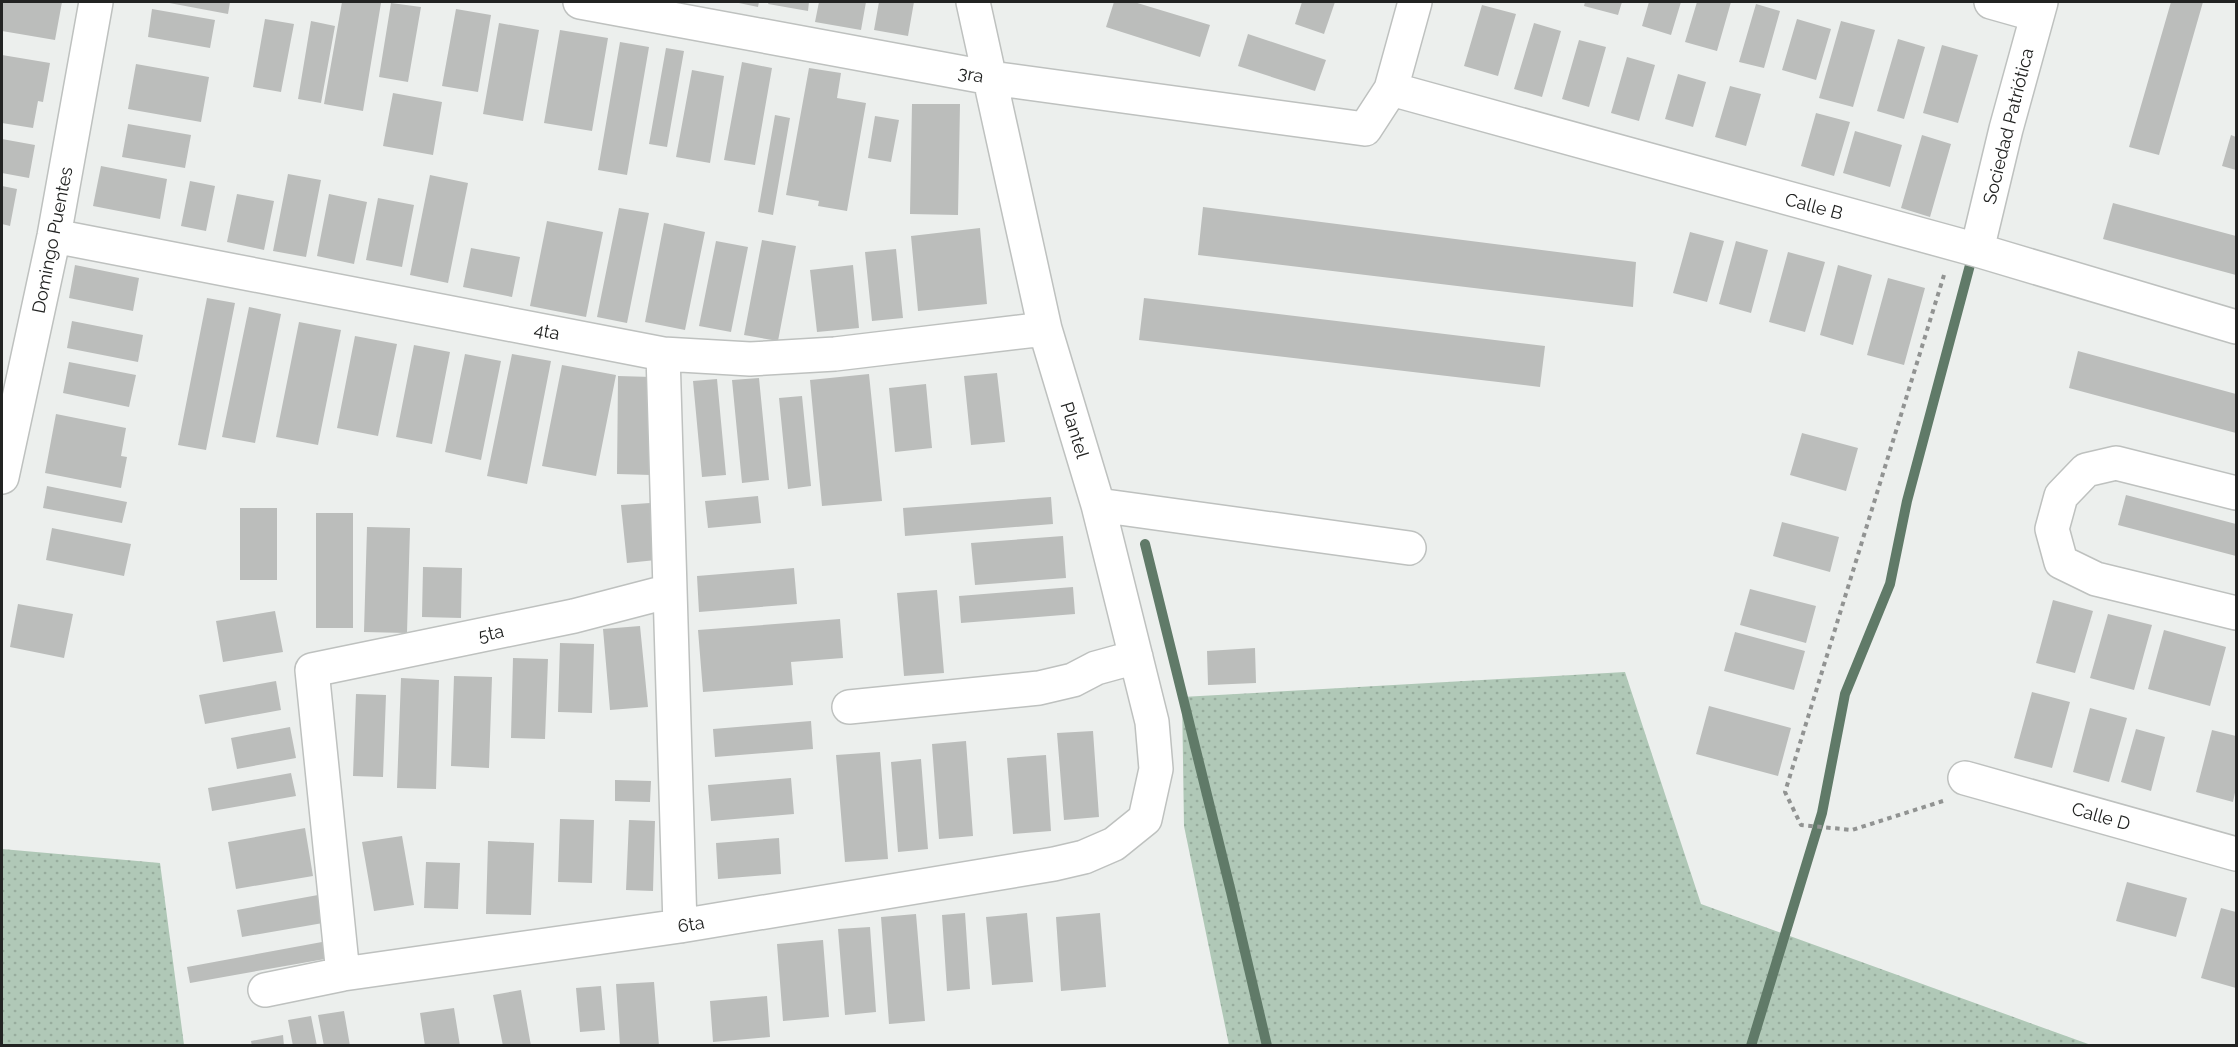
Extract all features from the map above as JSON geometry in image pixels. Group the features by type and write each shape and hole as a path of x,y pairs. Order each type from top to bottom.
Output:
{"street":[{"name":"Domingo Puentes","path":"2,477 54,236 96,2"},
{"name":"3ra","path":"580,2 991,78 1365,129 1391,89"},
{"name":"Plantel","path":"974,2 1045,330 1098,505 1152,722 1156,770 1145,819 1114,844"},
{"path":"1391,89 1415,2"},
{"path":"1991,2 2039,8"},
{"name":"Sociedad Patriótica","path":"1965,247 2006,129 2039,8"},
{"name":"Calle B","path":"1391,89 1965,247 2236,327"},
{"name":"4ta","path":"54,236 663,354 750,359 835,354 1045,330"},
{"path":"663,354 680,926"},
{"path":"2236,493 2116,463 2086,470 2061,496 2052,529 2061,562 2096,579 2236,613"},
{"path":"1098,505 1408,548"},
{"name":"5ta","path":"343,974 312,670 574,616 670,591"},
{"path":"849,707 1039,688 1073,680 1096,668 1136,657"},
{"name":"Calle D","path":"1979,782 2236,854"},
{"name":"6ta","path":"265,990 343,974 680,926 1054,864 1084,856 1114,844"}],"path":[{"path":"1965,247 1785,792 1801,825 1852,830 1979,782"}],"green space":[{"path":"1625,672 1701,904 2091,1045 1229,1045 1184,826 1182,697"},
{"path":"2,849 160,863 184,1045 2,1045"}],"building":[{"path":"2,2 62,2 55,40 2,31"},
{"path":"164,2 230,2 228,14"},
{"path":"342,2 381,3 363,111 324,104"},
{"path":"734,2 759,2 758,7"},
{"path":"769,2 809,2 808,11 768,4"},
{"path":"819,2 866,2 861,30 815,22"},
{"path":"879,2 914,2 908,36 874,30"},
{"path":"1114,2 1134,2 1210,25 1200,57 1106,27"},
{"path":"1302,2 1335,2 1324,34 1295,24"},
{"path":"1585,2 1622,2 1618,15 1584,6"},
{"path":"1649,2 1681,2 1671,35 1642,26"},
{"path":"1697,2 1731,2 1717,51 1685,42"},
{"path":"2171,2 2203,2 2159,155 2129,147"},
{"path":"391,3 421,7 408,82 379,77"},
{"path":"1756,4 1780,11 1764,68 1739,62"},
{"path":"1482,5 1516,14 1498,76 1464,66"},
{"path":"152,9 215,20 210,48 148,37"},
{"path":"456,9 491,15 478,92 442,86"},
{"path":"265,19 294,24 281,92 253,87"},
{"path":"1797,19 1831,29 1816,80 1782,70"},
{"path":"311,21 335,26 321,103 298,99"},
{"path":"1841,21 1875,30 1853,107 1819,98"},
{"path":"499,23 539,30 523,121 483,114"},
{"path":"1534,23 1561,31 1542,97 1514,89"},
{"path":"560,30 608,38 592,131 544,123"},
{"path":"1248,34 1326,60 1315,91 1238,66"},
{"path":"1898,39 1925,47 1904,119 1877,111"},
{"path":"1579,40 1606,47 1589,107 1562,99"},
{"path":"620,42 649,47 627,175 598,170"},
{"path":"1942,45 1978,55 1958,123 1923,113"},
{"path":"666,48 684,51 667,147 649,144"},
{"path":"2,55 50,63 43,102 38,101 33,128 2,123"},
{"path":"1627,57 1655,65 1639,121 1611,113"},
{"path":"742,62 772,68 755,165 724,160"},
{"path":"136,64 209,77 201,122 128,109"},
{"path":"809,68 841,73 837,98 866,103 847,211 818,206 819,201 786,195"},
{"path":"692,70 724,76 710,163 676,157"},
{"path":"1678,74 1706,82 1693,127 1665,119"},
{"path":"1730,86 1761,94 1746,146 1715,137"},
{"path":"393,93 442,102 433,155 383,146"},
{"path":"912,104 960,104 958,215 910,214"},
{"path":"1816,113 1850,122 1834,176 1801,166"},
{"path":"775,115 790,118 773,215 758,212"},
{"path":"875,116 899,120 891,162 868,158"},
{"path":"128,124 191,135 185,168 122,157"},
{"path":"1855,131 1902,145 1890,187 1843,173"},
{"path":"1922,135 1951,144 1930,217 1901,208"},
{"path":"2231,135 2236,137 2236,170 2222,166"},
{"path":"2,139 35,145 29,178 2,173"},
{"path":"101,166 167,179 160,219 93,206"},
{"path":"288,174 321,180 306,257 273,251"},
{"path":"430,175 468,183 448,283 410,275"},
{"path":"190,181 215,186 206,231 181,226"},
{"path":"2,186 17,189 10,226 2,224"},
{"path":"237,194 274,201 264,250 227,242"},
{"path":"329,194 367,202 354,264 317,256"},
{"path":"378,198 414,205 402,267 366,260"},
{"path":"2113,203 2236,236 2236,275 2103,239"},
{"path":"1203,207 1636,262 1633,307 1198,255"},
{"path":"619,208 649,213 627,323 597,317"},
{"path":"547,221 603,232 586,317 530,306"},
{"path":"664,223 705,232 685,330 645,322"},
{"path":"980,228 987,304 918,311 911,236"},
{"path":"1690,232 1724,241 1707,302 1673,293"},
{"path":"762,240 796,246 778,341 744,335"},
{"path":"716,241 748,247 731,332 699,326"},
{"path":"1736,241 1768,250 1751,313 1719,304"},
{"path":"471,248 520,257 512,297 463,287"},
{"path":"896,249 903,318 872,321 865,252"},
{"path":"1788,252 1825,262 1805,332 1769,322"},
{"path":"75,265 139,278 133,311 69,298"},
{"path":"853,265 859,328 817,332 810,270"},
{"path":"1838,265 1872,275 1853,345 1820,335"},
{"path":"1888,278 1925,288 1904,365 1867,355"},
{"path":"207,298 235,303 206,450 178,445"},
{"path":"1144,298 1545,346 1540,387 1139,340"},
{"path":"249,307 281,314 255,443 222,437"},
{"path":"72,321 143,335 138,362 67,348"},
{"path":"299,322 341,330 318,445 276,437"},
{"path":"355,336 397,344 378,436 337,428"},
{"path":"414,345 450,352 432,444 396,437"},
{"path":"2078,351 2236,394 2236,433 2069,388"},
{"path":"465,354 501,361 481,460 445,452"},
{"path":"512,354 551,361 527,484 487,476"},
{"path":"69,362 136,375 129,407 63,393"},
{"path":"562,365 616,375 596,476 542,466"},
{"path":"997,373 1005,442 971,445 964,376"},
{"path":"869,374 882,501 822,506 810,380"},
{"path":"618,376 652,377 651,475 617,474"},
{"path":"759,378 769,480 742,483 732,380"},
{"path":"717,379 726,475 702,477 693,381"},
{"path":"926,384 932,448 895,452 889,388"},
{"path":"802,396 811,486 788,489 779,398"},
{"path":"56,414 126,428 121,456 127,457 121,488 45,473"},
{"path":"1802,433 1858,448 1846,491 1790,475"},
{"path":"47,486 127,502 122,523 43,508"},
{"path":"2126,495 2236,524 2236,556 2118,525"},
{"path":"758,496 761,523 708,528 705,501"},
{"path":"1051,497 1053,524 905,536 903,508"},
{"path":"650,503 656,560 627,563 621,505"},
{"path":"240,508 277,508 277,580 240,580"},
{"path":"316,513 353,513 353,628 316,628"},
{"path":"1782,522 1839,537 1830,572 1773,556"},
{"path":"367,527 410,528 407,633 364,632"},
{"path":"52,528 131,544 124,576 46,560"},
{"path":"1063,536 1066,578 975,585 971,543"},
{"path":"423,567 462,568 461,618 422,617"},
{"path":"794,568 797,604 699,612 697,576"},
{"path":"1073,587 1075,614 961,623 959,596"},
{"path":"1750,589 1816,606 1806,643 1740,625"},
{"path":"937,590 944,673 904,676 897,593"},
{"path":"2053,600 2093,611 2075,673 2036,663"},
{"path":"18,604 73,614 64,658 10,647"},
{"path":"275,611 283,652 223,662 216,621"},
{"path":"2108,614 2152,625 2134,690 2090,678"},
{"path":"840,619 843,658 791,662 793,685 703,692 698,630"},
{"path":"640,626 648,707 610,710 603,629"},
{"path":"2164,630 2226,647 2210,706 2148,689"},
{"path":"1735,632 1805,651 1794,690 1724,671"},
{"path":"560,643 594,644 592,713 558,712"},
{"path":"1255,648 1256,683 1208,685 1207,651"},
{"path":"513,658 548,659 545,739 511,738"},
{"path":"454,676 492,677 489,768 451,766"},
{"path":"401,678 439,680 436,789 397,788"},
{"path":"276,681 281,710 205,724 199,695"},
{"path":"2032,692 2070,702 2052,768 2014,758"},
{"path":"356,694 386,695 383,777 353,776"},
{"path":"1709,706 1791,728 1778,776 1696,754"},
{"path":"2090,708 2127,718 2109,782 2073,772"},
{"path":"811,721 813,749 715,757 713,729"},
{"path":"290,727 296,758 237,769 231,738"},
{"path":"2136,729 2165,737 2151,791 2121,782"},
{"path":"2212,730 2236,736 2236,788 2233,802 2196,792"},
{"path":"1093,731 1099,817 1064,820 1057,733"},
{"path":"966,741 973,836 939,839 932,744"},
{"path":"880,752 888,859 845,862 836,755"},
{"path":"1046,755 1051,831 1013,834 1007,758"},
{"path":"921,759 928,849 898,852 891,762"},
{"path":"291,773 296,796 212,811 208,788"},
{"path":"791,778 794,814 711,821 708,785"},
{"path":"615,780 651,781 650,802 615,801"},
{"path":"560,819 594,820 592,883 558,882"},
{"path":"629,820 655,821 653,891 626,890"},
{"path":"305,828 313,876 236,889 228,842"},
{"path":"402,836 414,905 374,911 362,842"},
{"path":"779,838 781,874 718,879 716,843"},
{"path":"488,841 534,843 531,915 486,914"},
{"path":"426,862 460,863 458,909 424,908"},
{"path":"2127,882 2187,898 2176,937 2116,921"},
{"path":"318,895 323,923 242,937 237,910"},
{"path":"2221,908 2236,912 2236,988 2201,978"},
{"path":"965,913 970,989 947,991 942,915"},
{"path":"1027,913 1033,982 992,985 986,917"},
{"path":"1100,913 1106,987 1061,991 1056,917"},
{"path":"916,914 925,1021 889,1024 881,917"},
{"path":"870,927 876,1012 845,1015 838,929"},
{"path":"823,940 829,1017 783,1021 777,944"},
{"path":"322,942 325,959 190,983 187,967"},
{"path":"654,982 659,1046 620,1046 616,984"},
{"path":"601,986 605,1030 580,1032 576,988"},
{"path":"521,990 531,1046 503,1046 493,995"},
{"path":"767,996 770,1037 713,1042 710,1001"},
{"path":"454,1008 460,1046 425,1046 420,1013"},
{"path":"344,1011 350,1046 324,1046 318,1015"},
{"path":"311,1016 317,1046 293,1046 288,1020"},
{"path":"283,1035 284,1046 252,1046 251,1041"}],"waterway":[{"path":"1751,1046 1822,813 1845,694 1890,584 1907,501 1970,265"},
{"path":"1145,544 1267,1046"}]}
